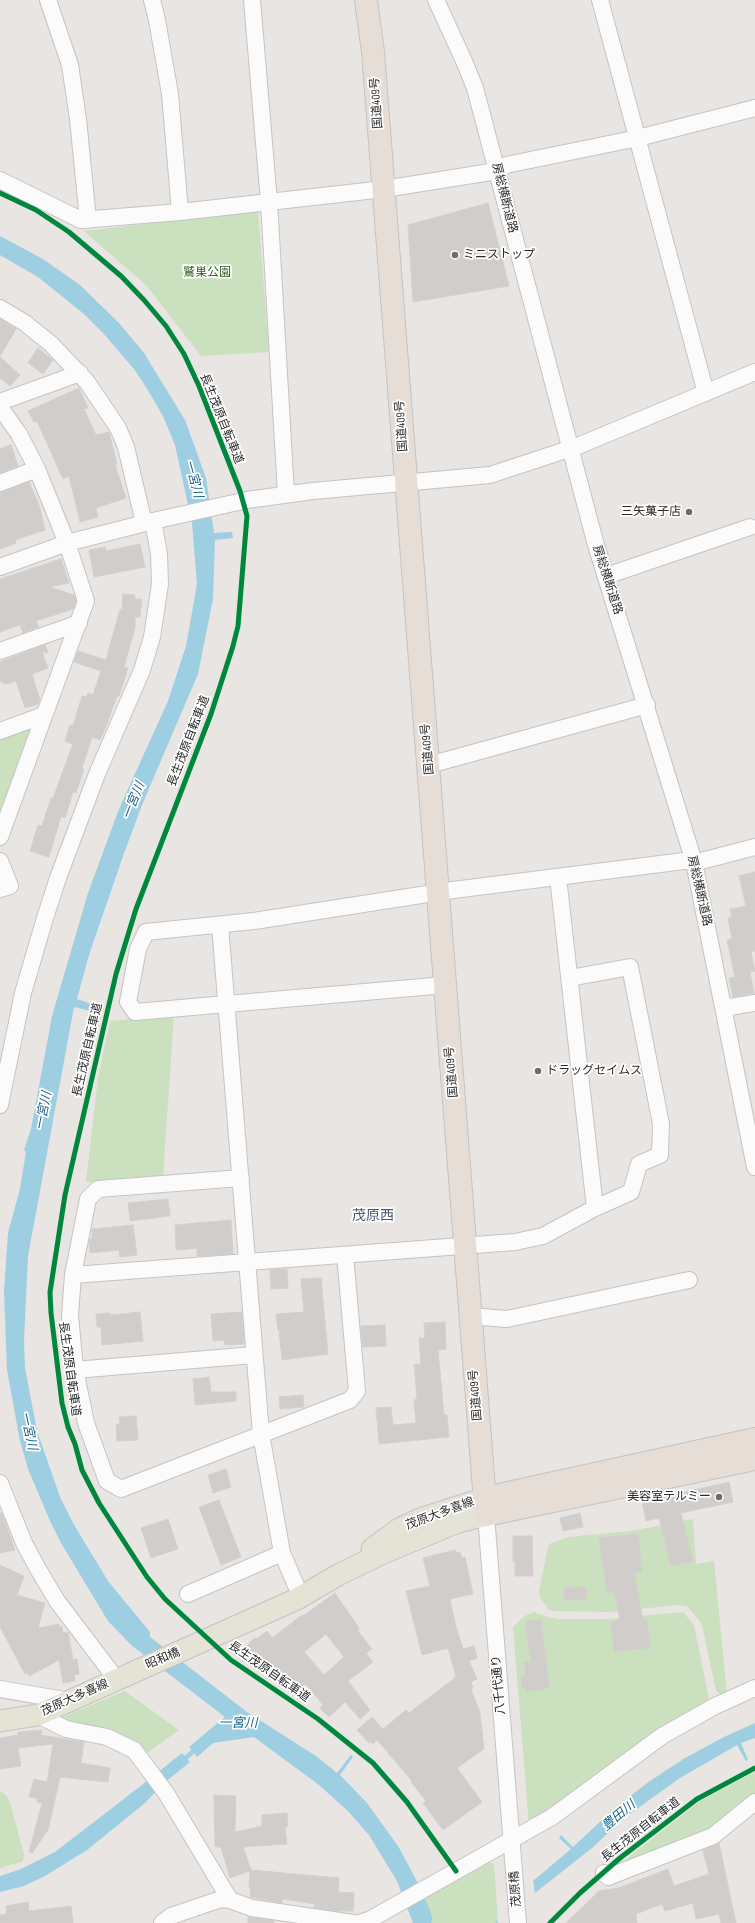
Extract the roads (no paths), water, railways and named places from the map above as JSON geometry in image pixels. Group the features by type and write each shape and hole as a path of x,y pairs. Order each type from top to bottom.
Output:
{"highway":[{"name":"国道409号","path":"366,0 374,52 466,1245 470,1316 486,1506"},
{"path":"486,1506 755,1439"},
{"path":"486,1506 755,1459"}],"main road":[{"name":"茂原大多喜線","path":"202,1643 301,1597 338,1575 399,1529 420,1519 486,1506"},
{"name":"昭和橋","path":"121,1678 202,1643"},
{"name":"茂原大多喜線","path":"0,1721 38,1715 121,1678"}],"street":[{"path":"48,0 70,65 78,119 88,220"},
{"path":"152,0 158,20 170,94 180,212"},
{"path":"252,0 269,202 286,494"},
{"name":"房総横断道路","path":"436,0 464,60 475,88 596,545 694,862 755,1167"},
{"path":"600,0 706,393"},
{"path":"0,180 81,220 180,212 384,189 497,171 506,164 638,138 755,108"},
{"path":"0,308 25,323 46,340 80,373 121,434 159,554 160,584 152,637 142,670 97,774 58,878 45,918 23,993 0,1105"},
{"path":"0,567 67,543 149,522 247,500 286,494 490,475 570,449 755,372"},
{"path":"0,402 80,373"},
{"path":"0,407 19,434 37,469 67,543 86,601 0,837"},
{"path":"0,483 37,469"},
{"path":"606,576 750,527"},
{"path":"0,651 79,623"},
{"path":"429,765 646,705"},
{"path":"0,731 44,715"},
{"path":"445,985 135,1012 128,1002 138,949 146,932 220,925 312,913 438,892 684,861 694,862 755,847"},
{"path":"0,861 10,886 0,889"},
{"path":"558,877 595,1208"},
{"path":"220,925 261,1434 282,1553 301,1597"},
{"path":"73,1275 515,1242 543,1236 595,1208 631,1192 639,1164 660,1155 661,1124 630,967 570,978"},
{"path":"724,1008 755,1003"},
{"path":"240,1178 98,1189 88,1199 73,1275 70,1315 75,1370 86,1422 107,1481 121,1489 350,1400 356,1391 346,1255"},
{"path":"470,1316 507,1318 689,1280"},
{"path":"75,1370 254,1355"},
{"path":"0,1484 24,1543 57,1601 121,1678"},
{"name":"八千代通り","path":"486,1506 513,1847"},
{"path":"188,1594 282,1553"},
{"path":"370,1920 454,1872 513,1847 662,1736 715,1706 755,1688"},
{"path":"0,1690 70,1701"},
{"path":"38,1715 66,1729 118,1741 134,1750 166,1793 230,1900"},
{"path":"604,1872 608,1877 713,1836 755,1802"},
{"name":"茂原橋","path":"513,1847 518,1923"},
{"path":"162,1923 171,1916 191,1908 222,1899 230,1900 252,1908 353,1923"}],"water":[{"name":"一宮川","path":"0,236 43,259 80,285 119,323 144,353 185,420 206,478 214,533 232,532 233,538 215,540 213,599 198,674 142,805 89,955 77,999 92,1004 90,1011 74,1007 28,1256 24,1341 25,1368 37,1431 60,1497 73,1523 108,1581 150,1632 150,1637 247,1712 316,1756 337,1773 351,1755 353,1757 340,1775 367,1803 398,1846 419,1885 433,1920 431,1923 413,1923 397,1881 369,1835 348,1811 319,1785 254,1737 213,1743 197,1757 189,1747 225,1717 131,1645 108,1621 61,1543 50,1521 28,1469 20,1441 7,1370 4,1292 8,1233 20,1189 26,1152 24,1150 31,1129 52,1016 88,893 119,809 168,701 186,646 197,584 192,523 175,445 163,416 134,369 103,333 84,314 38,277 0,255"},
{"name":"豊田川","path":"755,1723 755,1738 741,1743 748,1760 746,1761 737,1745 680,1778 624,1818 592,1848 535,1893 504,1923 495,1923 533,1881 571,1849 559,1838 561,1835 573,1847 617,1806 650,1781 685,1758 724,1737"},
{"path":"182,1753 190,1762 164,1783 157,1773"},
{"path":"151,1778 158,1789 145,1803 87,1850 45,1876 24,1886 0,1892 0,1876 21,1869 55,1852"}],"waterway":[{"path":"182,1761 196,1749"}],"place":[{"name":"ミニストップ","path":"455,255"},
{"name":"三矢菓子店","path":"689,512"},
{"name":"ドラッグセイムス","path":"538,1071"},
{"name":"美容室テルミー","path":"719,1497"}],"district":[{"name":"茂原西","path":"373,1216"}],"park label":[{"name":"鷲巣公園","path":"207,273"}]}
